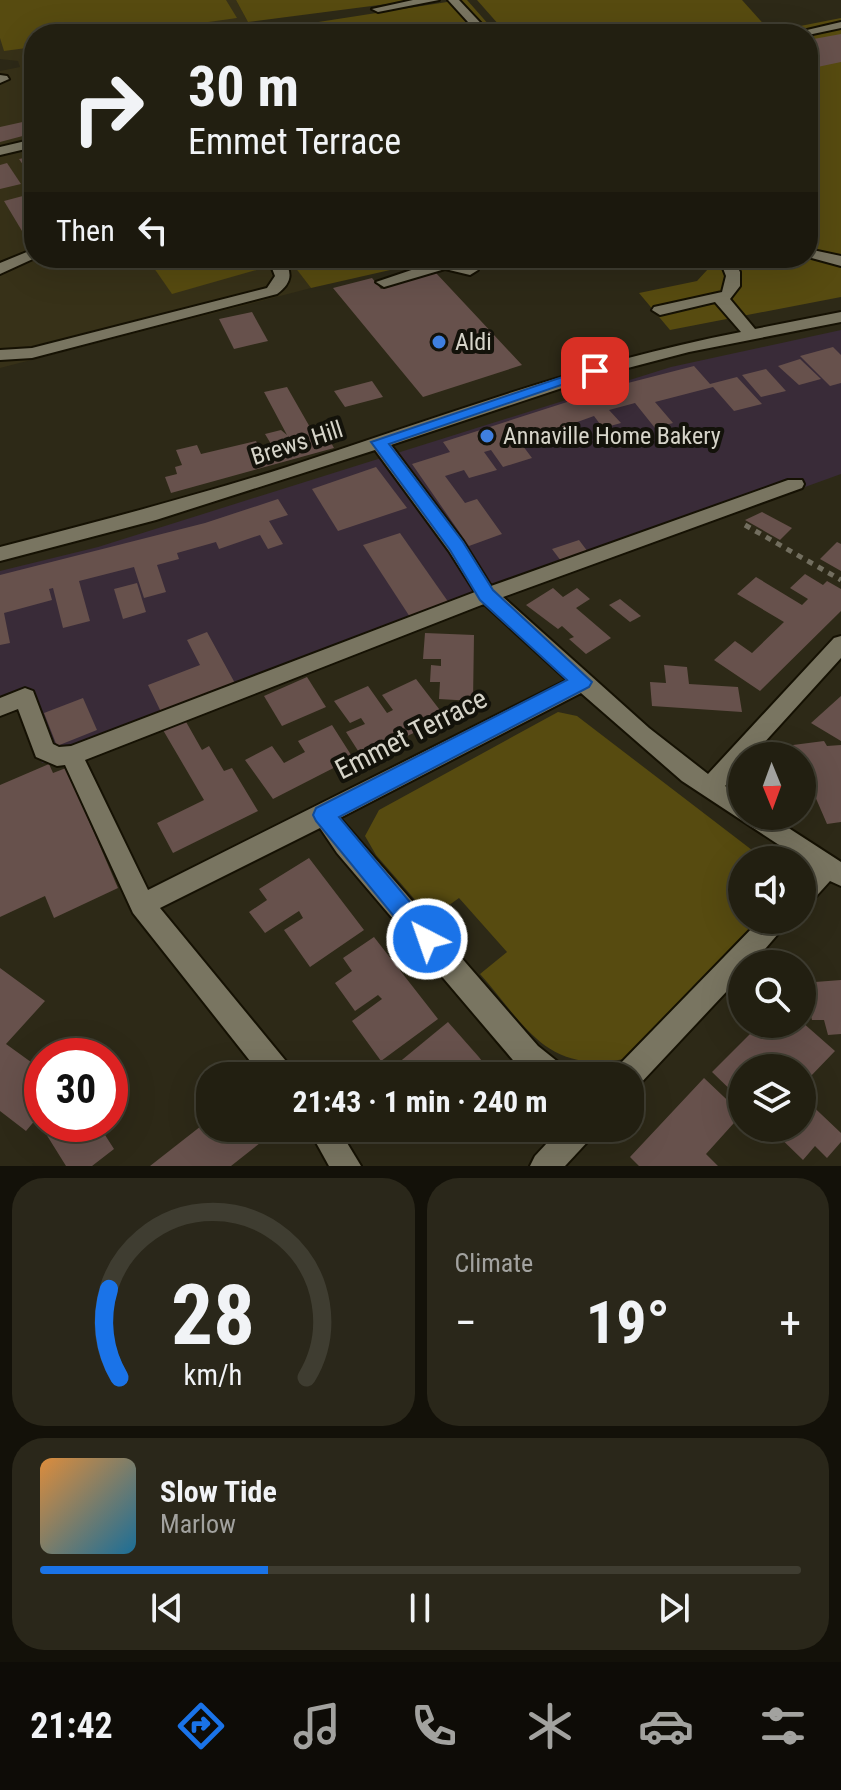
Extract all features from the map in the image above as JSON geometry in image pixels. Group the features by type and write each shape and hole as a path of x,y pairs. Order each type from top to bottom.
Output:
{"street":[{"path":"378,9 434,0"},
{"path":"453,0 476,24"},
{"path":"818,30 841,25"},
{"path":"0,151 24,145"},
{"path":"818,255 841,261"},
{"path":"0,269 24,258"},
{"path":"0,355 32,353 272,291 280,285 282,268"},
{"path":"384,282 431,268"},
{"path":"461,268 470,270"},
{"path":"660,310 720,298 732,289 731,268"},
{"path":"720,298 751,334"},
{"name":"Brews Hill","path":"0,554 149,515 595,371 751,334 841,317"},
{"path":"379,442 456,546 487,595 666,754 728,800"},
{"path":"0,707 25,697 44,750 57,757 72,755 487,595 795,484"},
{"path":"710,787 841,644"},
{"name":"Emmet Terrace","path":"536,1062 346,846 324,815 582,682"},
{"path":"72,755 142,905 269,1062"},
{"path":"142,905 324,815"},
{"path":"772,830 835,871 816,884"},
{"path":"641,1062 764,934"},
{"path":"331,1142 346,1166"},
{"path":"545,1166 568,1142"}],"path":[{"path":"720,511 841,580"}],"shaded area":[{"path":"0,0 236,0 248,22 24,24 24,268 296,268 311,288 0,368 0,71 20,67 18,61 0,59"},
{"path":"0,0 226,0 237,18 194,24 24,24 24,48 4,51 0,38"},
{"path":"236,0 418,0 248,22"},
{"path":"467,0 488,24 305,24"},
{"path":"477,0 742,0 764,24 498,24"},
{"path":"841,18 841,297 670,330 639,293 697,281 707,268 818,268 818,24 810,24"},
{"path":"154,268 263,268 172,294"},
{"path":"296,268 399,268 311,288"},
{"path":"841,330 841,474 513,592 78,758 42,763 20,707 0,715 0,571 98,547 671,367"},
{"path":"558,712 577,716 747,846 728,846 728,934 748,934 732,950 728,950 728,954 624,1059 597,1062 575,1059 540,1042 480,974 507,952 459,898 431,918 376,855 365,836 379,810"}],"building":[{"path":"841,34 841,62 818,67 818,38"},
{"path":"24,122 24,136 0,142 0,127"},
{"path":"7,163 21,184 0,189 0,165"},
{"path":"24,196 24,234 4,201"},
{"name":"Aldi","path":"436,273 522,365 423,397 333,288 372,278 381,289"},
{"path":"252,312 268,341 234,349 219,319"},
{"path":"833,347 841,355 841,383 830,386 800,356"},
{"path":"800,359 821,379 799,385 778,366"},
{"path":"694,366 710,384 737,377 762,404 734,411 713,387 655,402 673,423 655,428 635,403 609,410 621,423 603,428 594,416 569,425 577,433 564,438 556,429 520,442 532,458 503,467 491,450 484,452 497,470 469,478 464,470 445,476 465,503 477,499 502,534 469,546 412,464 450,452 443,442 620,385"},
{"path":"766,369 786,391 761,397 742,375"},
{"path":"372,381 383,397 345,407 334,391"},
{"path":"287,387 311,429 322,426 334,448 171,493 165,477 177,474 175,467 182,465 176,450 197,445 201,454 256,441 259,447 271,444 265,434 281,430 287,435 264,392"},
{"path":"376,467 407,508 338,531 312,489"},
{"path":"278,499 288,515 269,521 283,544 268,549 260,535 219,549 216,542 177,553 179,559 157,565 166,592 144,598 134,567 79,581 90,621 63,628 53,588 49,589 52,600 4,613 10,643 0,645 0,575 205,523"},
{"path":"762,512 792,528 780,540 745,520"},
{"path":"400,533 449,603 410,617 363,545"},
{"path":"579,540 591,556 564,565 552,549"},
{"path":"837,542 841,544 841,571 820,559"},
{"path":"805,574 823,585 827,581 841,589 841,611 760,691 714,660 735,641 752,653 784,622 737,594 756,577 802,605 808,599 790,588"},
{"path":"137,583 146,612 123,619 114,589"},
{"path":"553,588 563,597 577,588 590,599 576,608 611,638 586,654 569,639 574,637 562,626 558,629 526,605"},
{"path":"620,599 641,616 630,622 609,605"},
{"path":"207,632 236,685 162,714 148,685 200,665 187,640"},
{"path":"425,633 474,635 473,701 439,699 440,682 430,682 431,665 441,666 441,659 423,659"},
{"path":"664,665 687,667 689,684 738,687 742,712 652,706 650,682 666,683"},
{"path":"307,677 326,707 282,726 264,696"},
{"path":"416,679 446,718 362,757 346,732 365,724 361,718 350,723 334,701 368,686 387,713 393,710 382,695"},
{"path":"841,696 841,741 811,723"},
{"path":"83,698 97,730 57,746 44,713"},
{"path":"185,720 202,750 209,746 224,771 232,768 258,811 173,853 157,823 204,800 163,730"},
{"path":"332,725 353,758 273,799 245,760 272,746 284,763 305,752 298,741"},
{"path":"824,741 827,746 841,745 841,822 827,824 816,798 816,742"},
{"path":"49,764 53,773 66,768 118,888 54,918 45,896 0,917 0,785"},
{"path":"309,858 364,930 310,967 284,930 303,918 299,911 265,933 249,912 267,900 259,889"},
{"path":"374,937 438,1019 381,1061 352,1021 382,999 378,995 355,1011 335,983 352,971 343,958"},
{"path":"0,968 45,1001 6,1044 24,1057 24,1129 0,1111"},
{"path":"841,980 841,1034 828,1035 824,1020 816,1020 816,982"},
{"path":"448,1022 483,1062 399,1062"},
{"path":"816,1034 835,1051 816,1071 816,1054 730,1054 746,1038 816,1038"},
{"path":"728,1056 728,1087 712,1072"},
{"path":"704,1078 728,1101 728,1130 706,1154 718,1166 639,1166 630,1157"},
{"path":"816,1109 841,1133 841,1142 827,1158 815,1146 803,1160 784,1142 816,1142"},
{"path":"196,1130 196,1142 261,1142 231,1166 150,1166"},
{"path":"51,1142 110,1142 114,1149 92,1166 66,1166"}],"place":[{"name":"Aldi","path":"439,342"},
{"name":"Annaville Home Bakery","path":"487,436"}],"route":[{"path":"427,939 346,846 324,815 582,682 487,595 456,546 379,442 595,371"}]}
